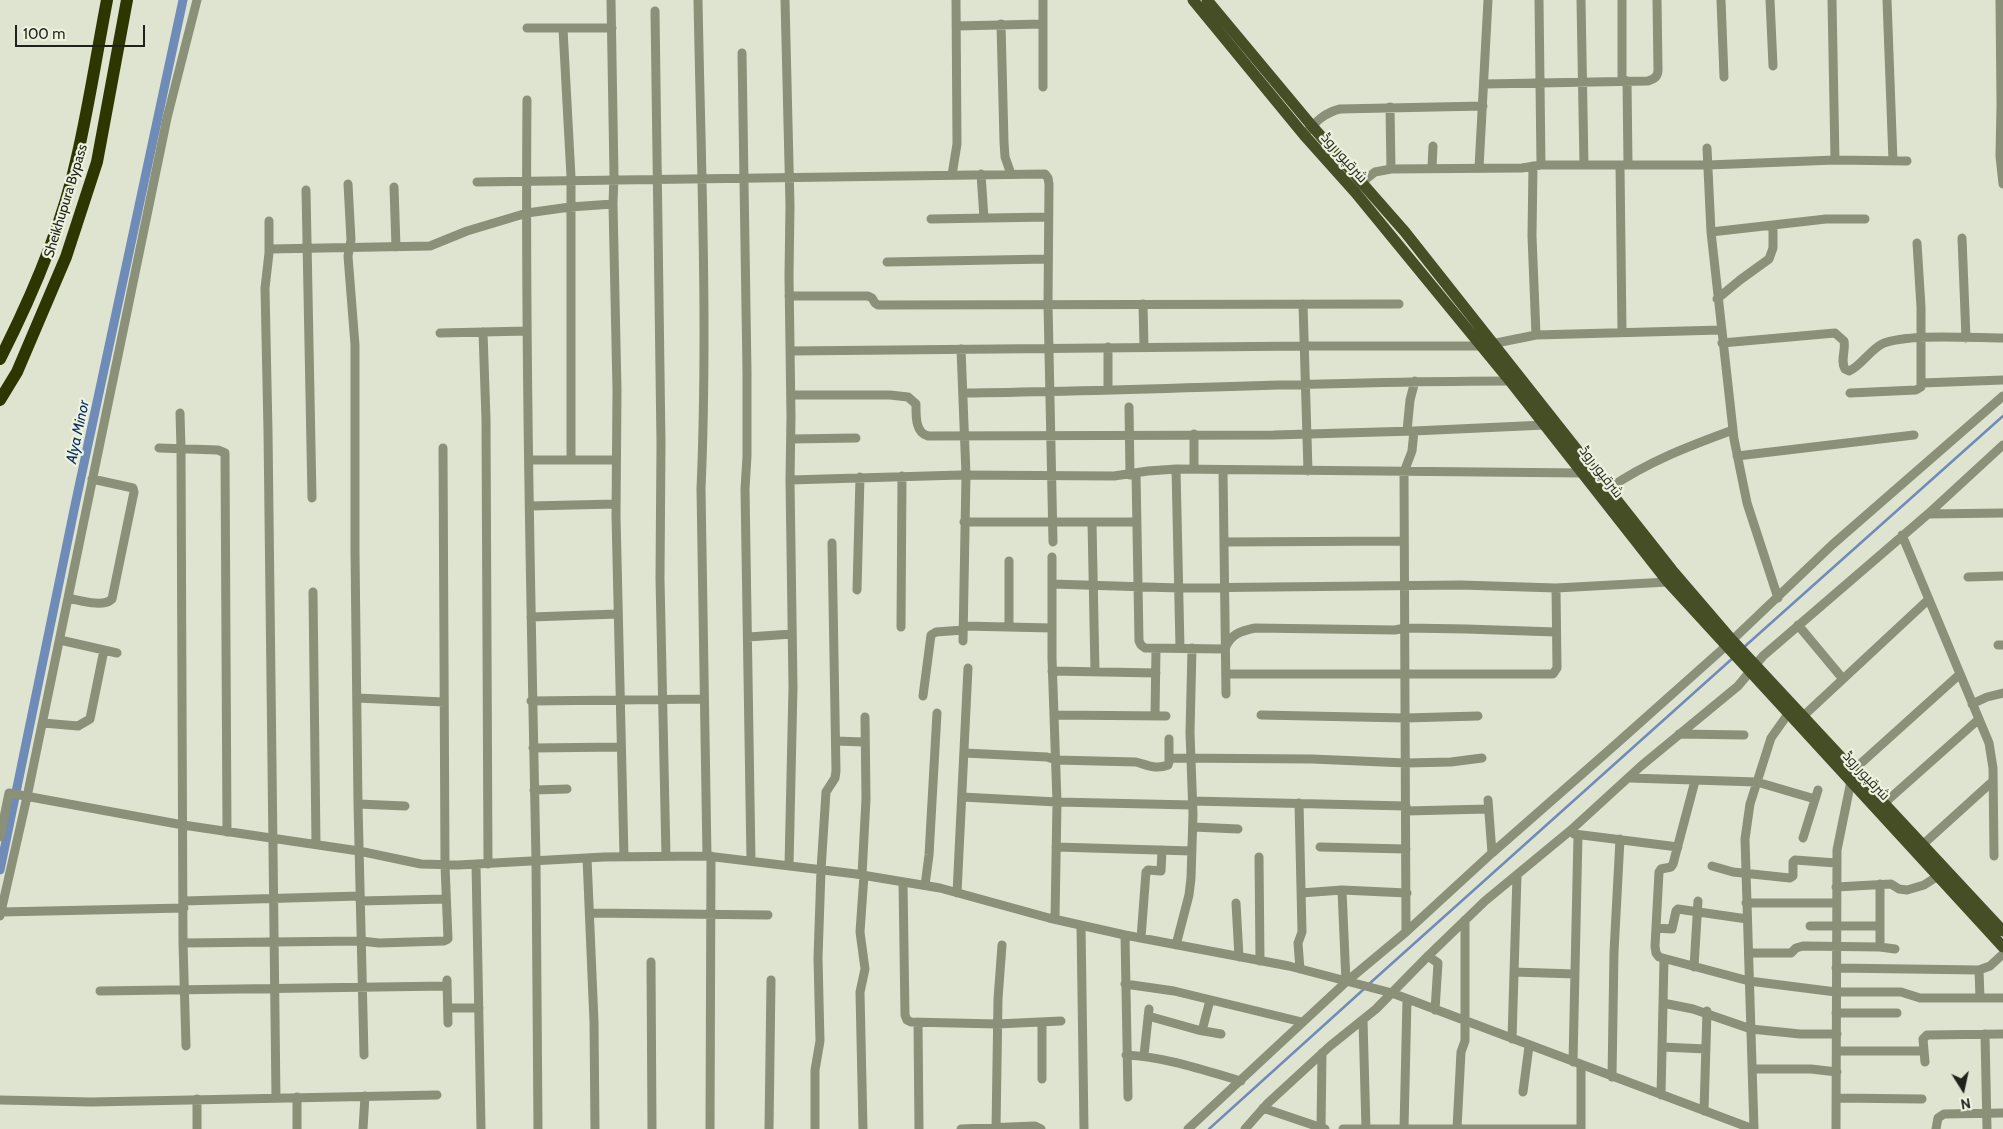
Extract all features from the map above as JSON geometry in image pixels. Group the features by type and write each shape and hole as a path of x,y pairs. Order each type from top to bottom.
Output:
{"highway":[{"name":"Sheikhupura Bypass","path":"0,360 42,268 77,158 106,0"},
{"name":"Sheikhupura Bypass","path":"0,400 18,372 66,257 94,171 127,0"}],"main road":[{"name":"شرقپور روڈ","path":"1193,0 1304,135 1355,192 1510,381 1668,582 1752,667 1919,849 2003,931"},
{"name":"شرقپور روڈ","path":"1207,0 1312,126 1405,232 1732,647"},
{"name":"شرقپور روڈ","path":"1919,849 1938,876 2003,947"}],"street":[{"path":"197,0 167,118 43,723 0,914 274,899 446,899"},
{"path":"611,0 616,350 616,504 624,856"},
{"path":"698,0 704,431 701,489 704,699 711,914 710,1129"},
{"path":"785,0 789,178 793,687 789,866"},
{"path":"952,175 957,144 956,0"},
{"path":"1043,0 1044,87"},
{"path":"1479,168 1488,0"},
{"path":"1536,335 1532,236 1540,83 1539,0"},
{"path":"1581,0 1584,165"},
{"path":"1622,0 1625,80 1622,332"},
{"path":"1484,84 1651,80 1658,73 1657,0"},
{"path":"1721,0 1724,77"},
{"path":"1770,0 1773,66"},
{"path":"1832,0 1835,160"},
{"path":"1887,0 1893,161"},
{"path":"1995,0 2000,10"},
{"path":"2000,0 2002,105 2000,156 2003,184"},
{"path":"655,11 660,579 666,856"},
{"path":"1001,24 1004,142 1005,157 1011,174"},
{"path":"956,26 1043,24"},
{"path":"527,28 612,28"},
{"path":"563,29 571,181 571,460"},
{"path":"742,53 747,372 745,489 751,861"},
{"path":"527,100 527,331 530,460 531,701 536,862 538,1129"},
{"path":"1304,135 1325,114 1350,108 1483,106"},
{"path":"1390,107 1391,169"},
{"path":"1432,146 1432,168"},
{"path":"1707,148 1711,232 1717,299 1737,456 1747,503 1778,598"},
{"path":"1361,183 1375,172 1391,169 1584,165 1708,165 1835,160 1907,162"},
{"path":"981,174 984,218"},
{"path":"477,182 981,174 1042,174 1046,176 1048,184 1048,304 1053,542"},
{"path":"348,184 351,240 348,261 355,345 358,804 364,1055"},
{"path":"394,187 396,247"},
{"path":"306,190 312,498"},
{"path":"269,248 430,246 467,231 527,213 613,204"},
{"path":"931,219 1048,216"},
{"path":"1711,232 1826,219 1865,219"},
{"path":"269,221 269,248 265,288 276,1098"},
{"path":"1717,299 1769,259 1773,248 1773,225"},
{"path":"1962,238 1966,338"},
{"path":"1850,393 1916,390 1922,383 1917,243"},
{"path":"887,262 1048,258"},
{"path":"789,296 868,296 878,305 1399,304"},
{"path":"1144,304 1144,347"},
{"path":"1303,304 1308,471"},
{"path":"790,351 1108,347 1481,346 1536,335 1721,330"},
{"path":"440,333 527,331"},
{"path":"483,332 486,418 488,864"},
{"path":"1722,343 1835,333 1844,341 1845,352 1842,365 1849,371 1883,344 1902,339 2003,338"},
{"path":"1108,347 1108,389"},
{"path":"961,349 966,475 963,641"},
{"path":"1922,383 2003,380"},
{"path":"1406,932 1404,472 1412,451 1410,400 1415,381"},
{"path":"963,393 1415,381 1510,381"},
{"path":"791,395 877,394 908,398 915,402 917,424 924,435 1308,434 1545,424"},
{"path":"1188,1129 1346,982 1406,932 1492,853 1732,647 1832,545 2003,396"},
{"path":"1129,407 1137,522 1139,643 1145,648 1225,649"},
{"path":"180,414 183,943 186,1046"},
{"path":"1608,489 1632,472 1655,461 1733,430"},
{"path":"1194,434 1194,469"},
{"path":"1737,456 1914,435"},
{"path":"791,439 856,438"},
{"path":"1245,1129 1263,1108 1322,1053 1363,1020 1465,920 1517,875 1574,833 1641,766 1738,686 1763,656 1928,514 2003,445"},
{"path":"159,448 220,450 224,451 225,455 227,832"},
{"path":"183,943 361,940 379,944 446,941 448,936 445,864 442,448"},
{"path":"530,460 616,460"},
{"path":"790,480 966,475 1114,476 1176,469 1582,473"},
{"path":"1176,469 1180,648"},
{"path":"1224,470 1226,694"},
{"path":"901,627 902,476"},
{"path":"857,590 860,477"},
{"path":"68,598 102,603 109,602 112,599 134,492 133,488 92,479"},
{"path":"530,506 616,504"},
{"path":"1928,514 2003,513"},
{"path":"964,522 1137,522"},
{"path":"1092,522 1095,672"},
{"path":"1902,536 1979,719 1991,753 1994,856"},
{"path":"1225,542 1404,541"},
{"path":"815,1129 815,1070 820,1041 818,958 820,870 825,796 836,778 832,544"},
{"path":"1052,557 1052,671 1057,802 1055,919"},
{"path":"1009,561 1009,627"},
{"path":"1968,577 2003,576"},
{"path":"1052,584 1179,588 1404,585 1556,588 1668,582"},
{"path":"1227,674 1554,674 1556,668 1556,588"},
{"path":"313,592 316,844"},
{"path":"0,837 9,793 183,825 359,851 421,864 488,864 624,856 709,856 863,875 925,885 1055,919 1124,935 1260,961 1389,993 1754,1129 1744,854 1747,820 1771,738 1843,679 1929,599"},
{"path":"531,617 618,614"},
{"path":"1798,625 1843,679"},
{"path":"923,696 931,635 936,632 963,628 1052,628"},
{"path":"1225,649 1230,638 1235,634 1255,628 1395,630 1405,628 1556,632"},
{"path":"748,637 792,634"},
{"path":"60,640 117,652"},
{"path":"1155,716 1156,648"},
{"path":"1176,945 1189,895 1192,851 1192,648"},
{"path":"43,723 78,726 90,719 104,650"},
{"path":"957,892 968,668"},
{"path":"1052,671 1156,673"},
{"path":"1836,1129 1836,863 1838,840 1850,776 1960,674"},
{"path":"1972,704 1986,697 2003,693"},
{"path":"357,698 444,702"},
{"path":"531,701 704,699"},
{"path":"925,885 929,855 937,713"},
{"path":"1054,715 1166,716"},
{"path":"1261,715 1405,718 1478,716"},
{"path":"863,1129 860,992 865,969 860,932 866,799 864,717"},
{"path":"1881,807 1979,719"},
{"path":"1679,734 1744,735"},
{"path":"964,754 1047,757 1056,760 1136,762 1152,768 1168,766 1169,738"},
{"path":"836,741 864,742"},
{"path":"533,748 621,747"},
{"path":"1169,758 1312,759 1406,763 1451,762 1482,758"},
{"path":"1630,778 1757,782 1816,794 1803,838"},
{"path":"1695,781 1672,866 1659,872 1656,953 1664,960 1749,981 1836,992 1901,992 1920,998 2003,998"},
{"path":"1919,849 1993,781"},
{"path":"534,790 567,789"},
{"path":"962,797 1057,802 1299,803 1406,808 1488,805 1492,853"},
{"path":"1299,803 1302,932 1298,943 1300,970"},
{"path":"358,804 405,806"},
{"path":"1193,827 1238,829"},
{"path":"1574,833 1678,846"},
{"path":"1343,1129 1582,1129 1577,1064 1574,833"},
{"path":"1612,1077 1614,952 1620,839"},
{"path":"1056,847 1192,851"},
{"path":"1320,847 1406,849"},
{"path":"1141,938 1146,872 1148,870 1162,870 1162,850"},
{"path":"1259,857 1260,961"},
{"path":"587,858 594,1022 595,1129"},
{"path":"1712,866 1733,872 1790,878 1793,876 1793,862 1795,860 1836,863"},
{"path":"476,864 481,1129"},
{"path":"1512,1039 1517,875"},
{"path":"1836,887 1893,884 1899,889 1907,890 1924,885 1938,876"},
{"path":"903,882 905,1015 908,1021 997,1024 1061,1021"},
{"path":"1880,884 1880,947"},
{"path":"1301,893 1342,890 1407,893"},
{"path":"1342,890 1346,982"},
{"path":"1694,967 1698,901"},
{"path":"1236,903 1240,957"},
{"path":"1746,903 1836,903"},
{"path":"1656,928 1672,929 1677,910 1697,911 1747,919"},
{"path":"590,913 768,915"},
{"path":"1457,1128 1461,1052 1465,1041 1465,920"},
{"path":"1081,925 1084,1129"},
{"path":"1810,926 1880,926"},
{"path":"1124,935 1128,1097"},
{"path":"996,1128 997,1024 1002,945"},
{"path":"1749,953 1791,953 1796,948 1803,946 1880,947 1895,949"},
{"path":"1836,968 1979,970 1990,966 2003,954"},
{"path":"1428,956 1438,963 1435,1010"},
{"path":"1661,1095 1664,960"},
{"path":"651,962 652,1129"},
{"path":"1979,970 1980,998"},
{"path":"1514,972 1575,974"},
{"path":"769,1129 771,980"},
{"path":"100,991 362,988 447,983 448,1023"},
{"path":"1125,984 1174,992 1302,1022"},
{"path":"1404,1129 1407,999"},
{"path":"1202,1031 1210,1000"},
{"path":"1663,1002 1707,1013 1751,1028 1800,1034 1837,1034"},
{"path":"448,1008 479,1008"},
{"path":"1144,1056 1148,1013 1202,1031 1221,1034"},
{"path":"1704,1111 1707,1013"},
{"path":"1836,1013 1897,1013"},
{"path":"1363,1020 1366,1129"},
{"path":"918,1022 919,1129"},
{"path":"1042,1022 1042,1079"},
{"path":"1925,1062 1923,1039 1929,1034 2003,1034"},
{"path":"1985,1034 1987,1129"},
{"path":"1523,1092 1529,1046"},
{"path":"1662,1047 1706,1049"},
{"path":"1837,1051 1924,1051"},
{"path":"1263,1108 1322,1129 1322,1053"},
{"path":"1126,1054 1178,1062 1241,1081"},
{"path":"1752,1069 1811,1069 1837,1072"},
{"path":"0,1100 91,1102 437,1095"},
{"path":"363,1129 365,1096"},
{"path":"297,1097 297,1129"},
{"path":"1837,1098 1922,1099"},
{"path":"197,1100 197,1129"},
{"path":"1936,1129 1938,1118 1943,1115 2003,1113"},
{"path":"961,1129 1035,1126 1041,1129"}],"waterway":[{"name":"Alya Minor","path":"0,870 74,510 183,0"},
{"path":"1743,648 2003,416"},
{"path":"1369,984 1734,657"},
{"path":"1209,1129 1364,989"}]}
